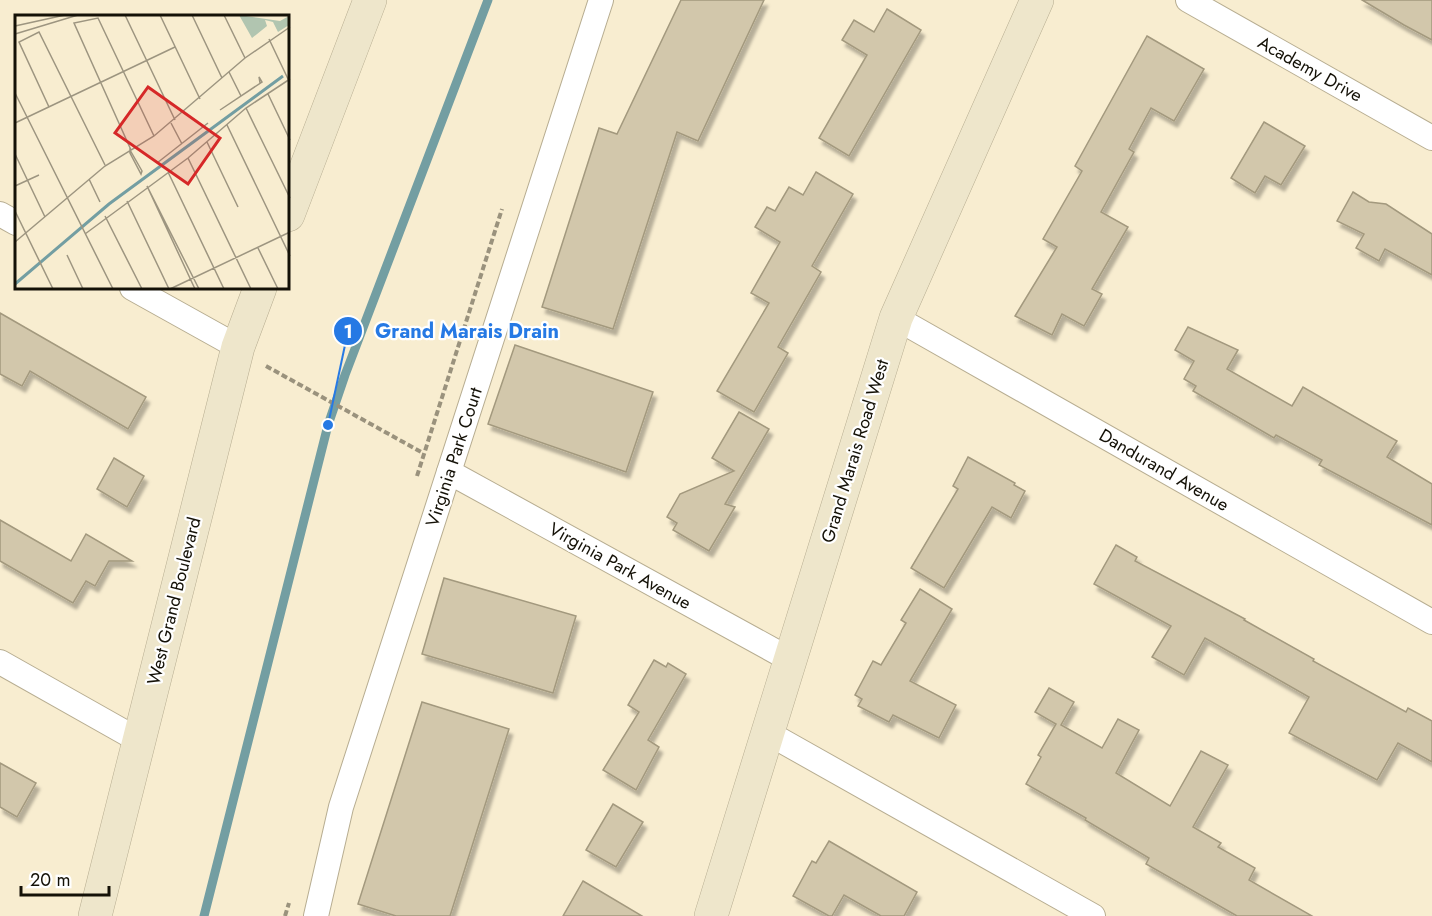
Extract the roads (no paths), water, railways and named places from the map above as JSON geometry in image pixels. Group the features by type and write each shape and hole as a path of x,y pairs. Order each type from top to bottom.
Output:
{"street":[{"path":"290,210 370,0"},
{"name":"Virginia Park Court","path":"316,916 341,807 601,0"},
{"name":"Grand Marais Road West","path":"711,916 896,318 1037,0"},
{"name":"Academy Drive","path":"1188,0 1432,138"},
{"path":"0,214 15,222"},
{"path":"135,290 249,355"},
{"name":"West Grand Boulevard","path":"95,916 140,741 249,355 260,290"},
{"name":"Dandurand Avenue","path":"896,318 1432,622"},
{"name":"Virginia Park Avenue","path":"449,472 791,660"},
{"path":"0,662 140,741"},
{"path":"768,733 1093,916"}],"waterway":[{"path":"204,916 328,425 488,0"}],"place":[{"name":"Grand Marais Drain","path":"328,425"}]}
